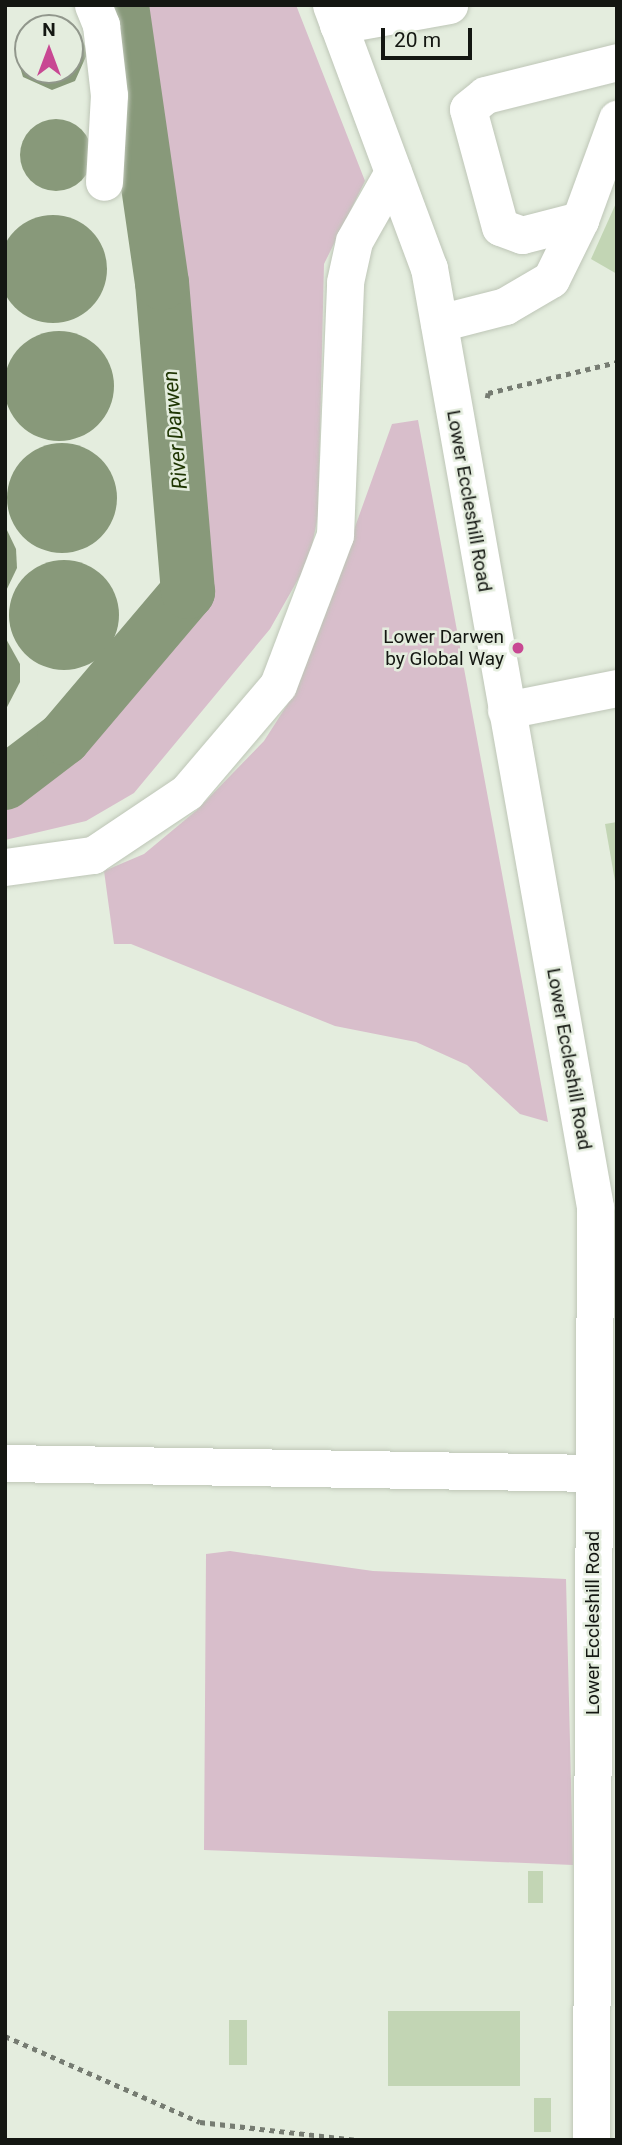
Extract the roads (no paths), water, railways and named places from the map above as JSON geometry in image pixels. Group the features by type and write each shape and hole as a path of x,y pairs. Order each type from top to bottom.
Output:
{"street":[{"path":"93,5 101,25 109,95 104,182"},
{"path":"335,15 449,5"},
{"name":"Lower Eccleshill Road","path":"335,15 429,268 506,710 603,1169 595,1207 591,2140"},
{"path":"580,220 522,235 500,227 468,109 485,95 617,62"},
{"path":"439,323 505,306 551,279 580,220 617,119"},
{"path":"5,867 93,855 187,792 278,685 335,535 349,262 354,241 393,172"},
{"path":"506,710 617,688"},
{"path":"5,1463 594,1473"}],"waterway":[{"name":"River Darwen","path":"5,783 64,738 188,592 162,283 122,5"}],"place":[{"name":"Lower Darwen by Global Way","path":"518,648"}]}
